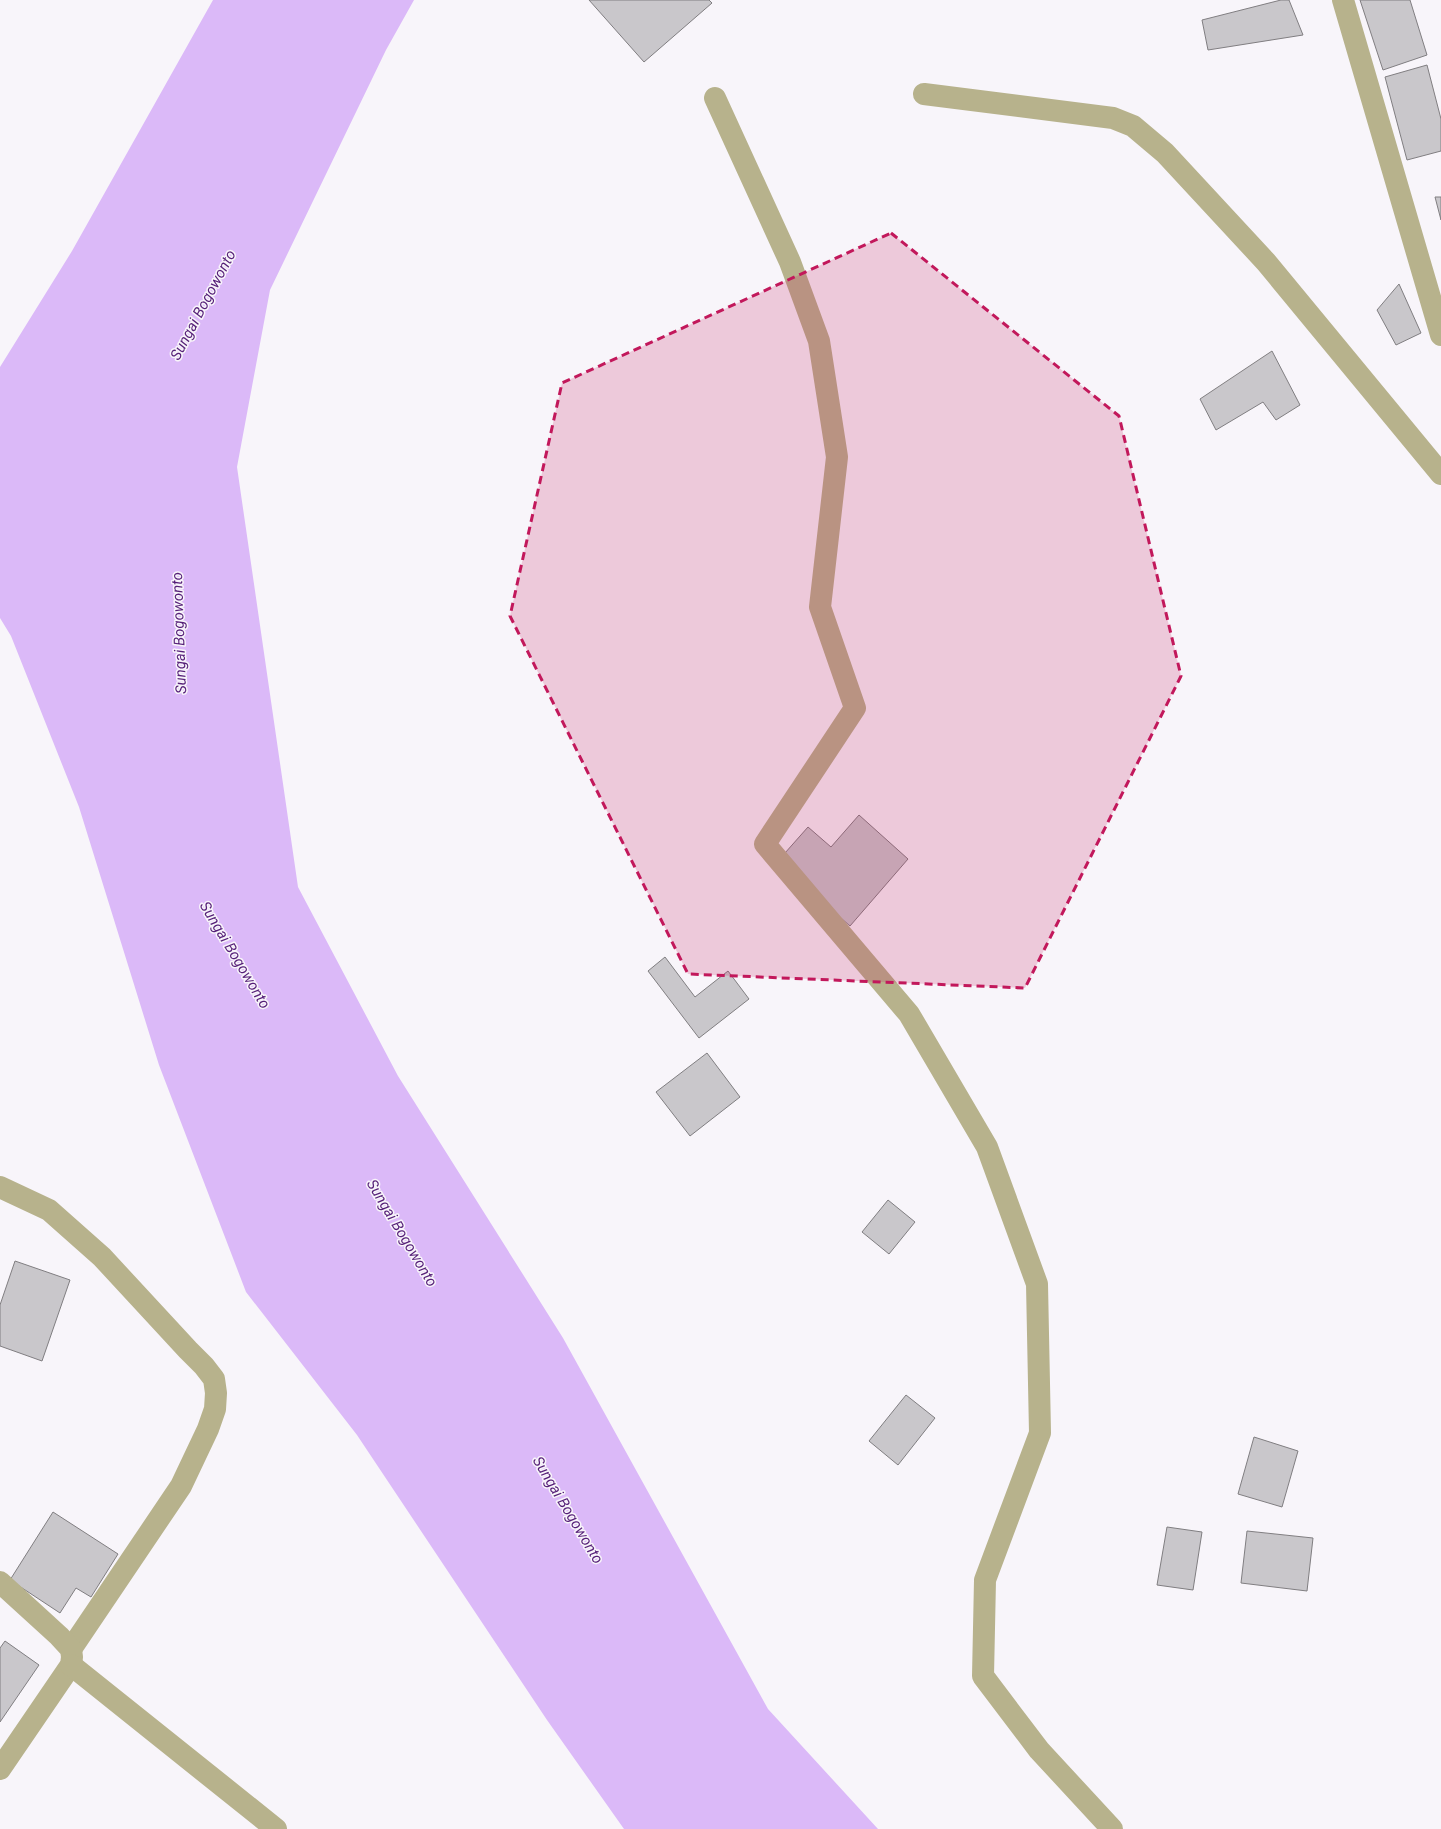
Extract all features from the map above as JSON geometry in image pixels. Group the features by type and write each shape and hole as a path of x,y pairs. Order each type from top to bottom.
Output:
{"street":[{"path":"1343,0 1441,335"},
{"path":"924,94 1113,118 1133,126 1165,153 1266,262 1441,474"},
{"path":"715,98 790,262 819,341 837,457 820,607 855,708 765,844 909,1014 987,1147 1037,1284 1040,1433 984,1580 983,1676 1039,1750 1112,1829"},
{"path":"0,1186 49,1210 102,1257 204,1366 214,1379 216,1393 215,1409 208,1429 181,1486 0,1769"},
{"path":"0,1582 71,1657 276,1829"}],"highlighted area":[{"path":"891,233 1119,416 1181,676 1025,988 688,974 510,616 562,383"}],"water":[{"name":"Sungai Bogowonto","path":"213,0 414,0 386,50 270,290 237,467 298,887 398,1076 563,1338 768,1709 878,1829 624,1829 547,1720 357,1435 246,1292 159,1065 79,807 11,636 0,618 0,367 72,251"}],"building":[{"path":"589,0 709,0 712,3 644,62"},
{"path":"1281,0 1289,0 1303,35 1208,50 1202,20"},
{"path":"1360,0 1410,0 1427,55 1383,70"},
{"path":"1427,65 1441,119 1441,151 1407,160 1385,77"},
{"path":"1435,197 1441,197 1441,220"},
{"path":"1399,284 1421,333 1396,345 1377,310"},
{"path":"1272,351 1300,405 1276,420 1263,402 1216,430 1200,399"},
{"path":"859,815 908,859 850,926 777,862 808,827 831,847"},
{"path":"665,957 695,997 728,971 749,999 699,1038 648,971"},
{"path":"707,1053 740,1097 690,1136 656,1092"},
{"path":"888,1200 915,1222 889,1254 862,1232"},
{"path":"15,1261 70,1280 42,1361 0,1346 0,1305"},
{"path":"906,1395 935,1418 898,1465 869,1441"},
{"path":"1254,1437 1298,1451 1282,1507 1238,1494"},
{"path":"53,1512 118,1554 91,1597 76,1588 60,1613 10,1580"},
{"path":"1167,1527 1202,1532 1193,1590 1157,1585"},
{"path":"1247,1531 1313,1538 1307,1591 1241,1583"},
{"path":"5,1641 39,1665 0,1722 0,1648"}]}
